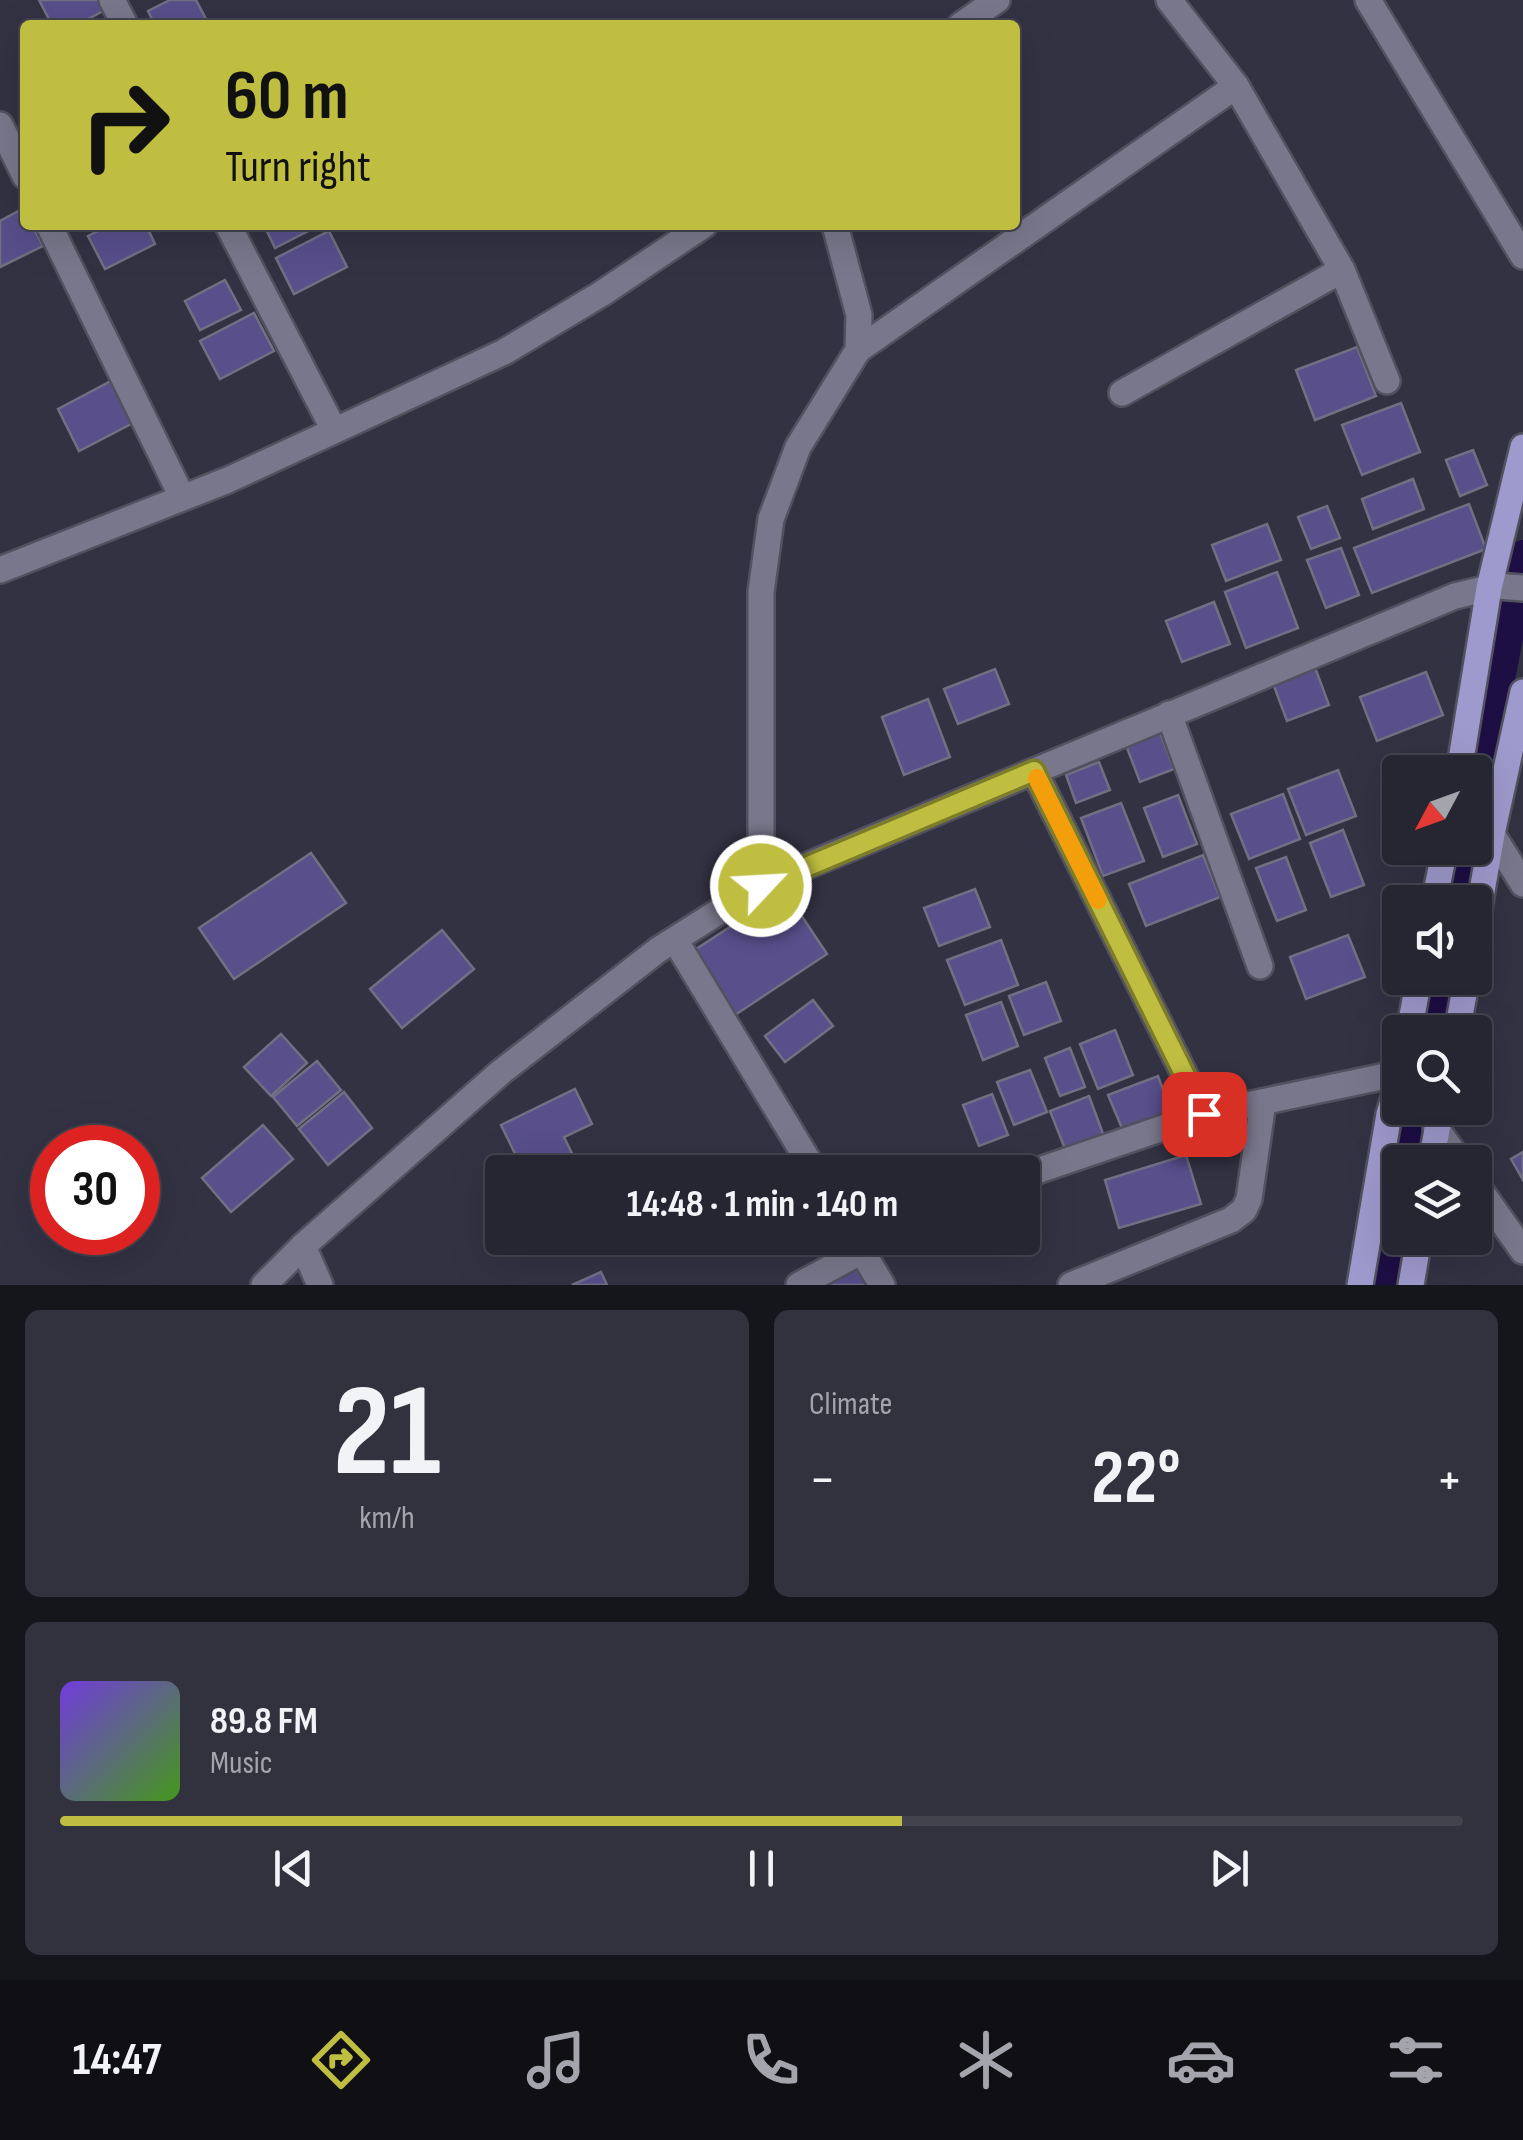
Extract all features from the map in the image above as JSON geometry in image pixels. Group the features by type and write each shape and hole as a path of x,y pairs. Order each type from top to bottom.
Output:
{"main road":[{"path":"1462,755 1523,447"},
{"path":"1492,834 1523,692"},
{"path":"1360,1285 1387,1125"},
{"path":"1412,1285 1416,1255"}],"street":[{"path":"968,20 997,0"},
{"path":"1169,0 1236,86 1342,270 1387,381"},
{"path":"1368,0 1523,256"},
{"path":"761,886 762,592 771,519 798,447 858,350 1236,86"},
{"path":"0,125 20,166"},
{"path":"51,230 182,497"},
{"path":"231,230 334,430"},
{"path":"0,570 182,497 504,352 696,230"},
{"path":"836,230 859,315 858,350"},
{"path":"1122,393 1342,270"},
{"path":"264,1285 501,1072 675,940 761,886 1455,596 1493,587 1523,588"},
{"path":"1169,714 1260,966"},
{"path":"1034,771 1204,1114"},
{"path":"1492,834 1523,884"},
{"path":"675,940 805,1155"},
{"path":"1040,1170 1204,1114 1382,1079"},
{"path":"1072,1285 1231,1220 1244,1210 1249,1199 1263,1102"},
{"path":"1492,1207 1523,1251"},
{"path":"303,1246 320,1285"},
{"path":"799,1285 842,1255"},
{"path":"864,1255 882,1285"}],"building":[{"path":"39,0 100,0 105,10 86,20 49,20"},
{"path":"170,0 196,0 206,19 152,20 148,11"},
{"path":"20,210 20,230 35,230 43,246 0,267 0,221"},
{"path":"100,230 148,230 155,244 105,269 88,236"},
{"path":"266,230 310,230 275,248"},
{"path":"329,231 347,267 294,294 276,258"},
{"path":"225,280 241,310 200,330 185,301"},
{"path":"254,313 274,351 220,379 200,341"},
{"path":"1357,347 1376,396 1315,420 1296,370"},
{"path":"113,380 135,422 79,451 58,409"},
{"path":"1401,403 1420,452 1362,475 1342,425"},
{"path":"1473,450 1487,485 1460,496 1446,460"},
{"path":"1413,479 1424,509 1373,529 1362,499"},
{"path":"1469,504 1486,549 1372,593 1354,548"},
{"path":"1327,506 1340,538 1311,549 1298,517"},
{"path":"1267,524 1281,560 1226,581 1212,545"},
{"path":"1341,548 1359,595 1326,608 1307,560"},
{"path":"1277,572 1298,628 1246,648 1225,592"},
{"path":"1214,602 1230,644 1182,662 1166,621"},
{"path":"1313,662 1329,705 1287,721 1271,678"},
{"path":"995,669 1009,704 958,724 944,689"},
{"path":"1426,672 1443,715 1377,741 1360,697"},
{"path":"928,699 950,757 904,775 882,717"},
{"path":"1158,727 1174,769 1140,782 1124,740"},
{"path":"1099,762 1110,790 1076,803 1066,775"},
{"path":"1338,770 1356,816 1306,835 1288,789"},
{"path":"1283,794 1300,839 1249,859 1231,814"},
{"path":"1178,795 1197,844 1163,857 1144,808"},
{"path":"1121,803 1144,861 1103,876 1081,818"},
{"path":"1343,830 1364,885 1331,897 1310,843"},
{"path":"311,853 346,903 234,979 199,928"},
{"path":"1203,855 1220,897 1146,926 1129,884"},
{"path":"1286,857 1306,910 1277,921 1256,868"},
{"path":"975,889 990,927 939,946 924,908"},
{"path":"785,891 827,954 735,1015 693,951"},
{"path":"442,930 474,969 402,1028 370,989"},
{"path":"1348,935 1365,977 1306,999 1290,957"},
{"path":"1001,940 1018,985 965,1005 947,960"},
{"path":"1046,982 1061,1021 1024,1035 1009,996"},
{"path":"813,1000 833,1026 785,1062 765,1036"},
{"path":"1001,1002 1018,1046 983,1060 966,1015"},
{"path":"1115,1030 1133,1075 1098,1089 1080,1044"},
{"path":"281,1034 307,1063 271,1096 244,1067"},
{"path":"1070,1048 1085,1087 1060,1096 1045,1058"},
{"path":"317,1061 341,1090 297,1126 273,1097"},
{"path":"1030,1070 1047,1112 1014,1125 997,1082"},
{"path":"1158,1076 1172,1114 1124,1133 1108,1095"},
{"path":"575,1089 592,1124 564,1137 573,1155 516,1155 501,1125"},
{"path":"344,1092 372,1128 328,1165 299,1129"},
{"path":"992,1094 1008,1135 979,1146 963,1105"},
{"path":"1089,1096 1105,1139 1067,1154 1050,1111"},
{"path":"263,1125 293,1159 231,1212 202,1178"},
{"path":"1523,1152 1523,1180 1511,1159"},
{"path":"1186,1155 1201,1204 1119,1228 1105,1180"},
{"path":"862,1261 875,1285 819,1285"},
{"path":"601,1272 607,1285 572,1285"}],"waterway":[{"path":"1484,755 1523,556"},
{"path":"1458,885 1463,865"},
{"path":"1432,1015 1436,995"},
{"path":"1411,1145 1414,1125"},
{"path":"1386,1285 1391,1255"}],"slow traffic":[{"path":"1037,778 1098,900"}],"route":[{"path":"761,886 1034,771 1204,1114"}]}
